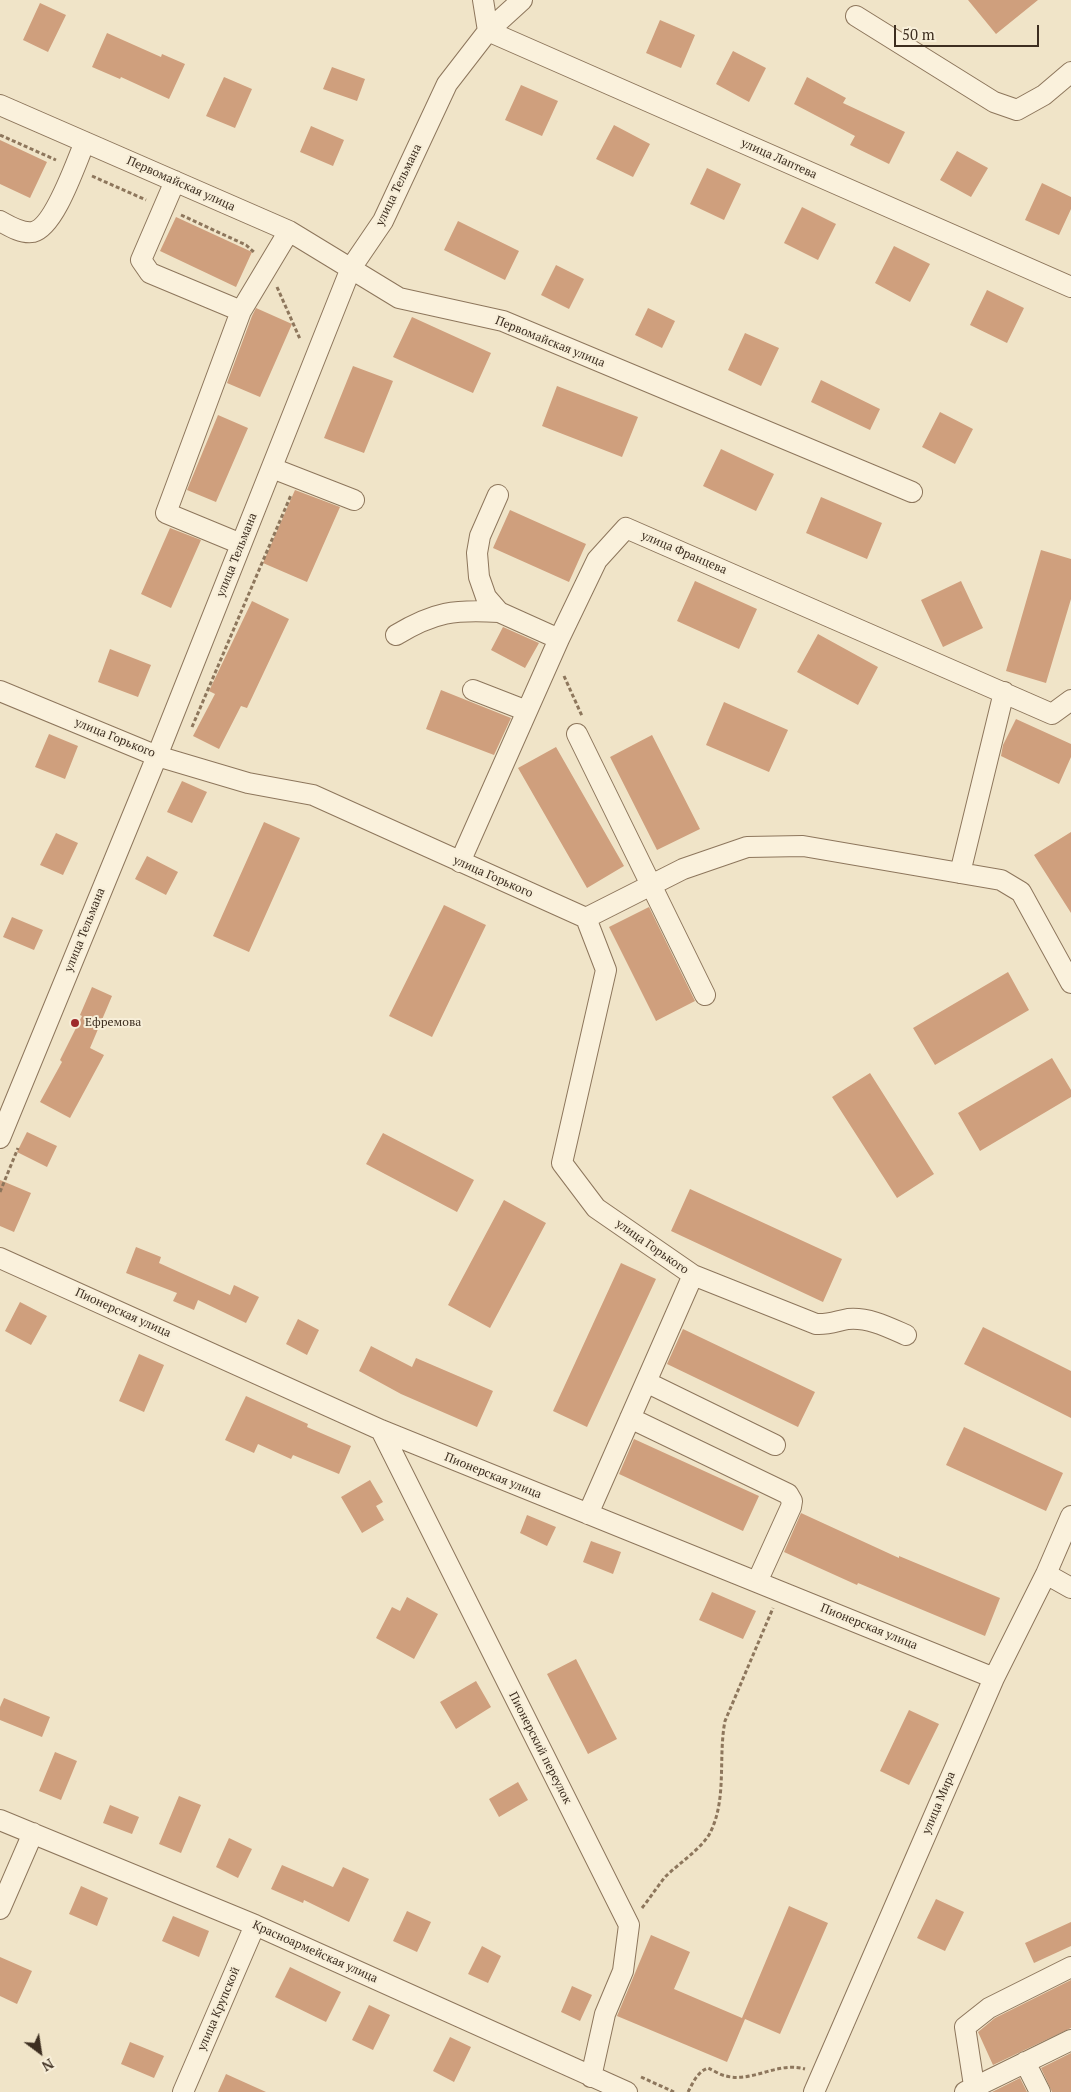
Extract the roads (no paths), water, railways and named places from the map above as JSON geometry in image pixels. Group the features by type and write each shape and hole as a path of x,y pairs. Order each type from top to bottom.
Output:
{"street":[{"path":"483,0 488,31"},
{"name":"улица Тельмана","path":"0,1138 157,756 351,268 384,221 447,84 488,31 522,0"},
{"path":"856,16 994,102 1017,110 1044,94 1071,72"},
{"name":"улица Лаптева","path":"488,31 1071,286"},
{"name":"Первомайская улица","path":"0,105 289,231 399,298 503,321 912,492"},
{"path":"0,221 19,230 33,232 43,226 52,215 85,142"},
{"path":"176,181 142,260 150,273 241,311"},
{"path":"241,544 166,513 241,311 289,231"},
{"path":"272,468 354,500"},
{"path":"498,496 480,536 477,553 479,576 486,597 499,612 556,646"},
{"name":"улица Францева","path":"460,862 556,646 597,560 626,528 1052,714 1071,700"},
{"path":"396,635 414,624 440,614 466,609 499,612"},
{"path":"473,690 527,711"},
{"name":"улица Горького","path":"0,691 157,756 248,783 312,794 586,918 606,970 562,1163 596,1208 693,1275 816,1324 826,1325 847,1319 862,1319 906,1335"},
{"path":"960,872 1004,692"},
{"path":"577,734 706,995"},
{"path":"586,918 683,869 747,848 803,846 1001,880 1021,892 1071,983"},
{"name":"Пионерская улица","path":"0,1258 380,1430 994,1678"},
{"path":"588,1514 693,1275"},
{"path":"646,1382 775,1445"},
{"path":"630,1418 788,1494 792,1501 791,1507 757,1582"},
{"name":"Пионерский переулок","path":"380,1430 629,1925 623,1971 605,2014 591,2077"},
{"name":"улица Мира","path":"814,2092 994,1678 1046,1574 1071,1516"},
{"path":"1046,1574 1071,1588"},
{"name":"Красноармейская улица","path":"0,1820 255,1925 627,2092"},
{"path":"0,1909 33,1833"},
{"name":"улица Крупской","path":"184,2092 255,1925"},
{"path":"1071,1967 989,2008 965,2027 971,2091 1071,2040"},
{"path":"1025,2062 1040,2092"}],"place":[{"name":"Ефремова","path":"75,1023"}]}
